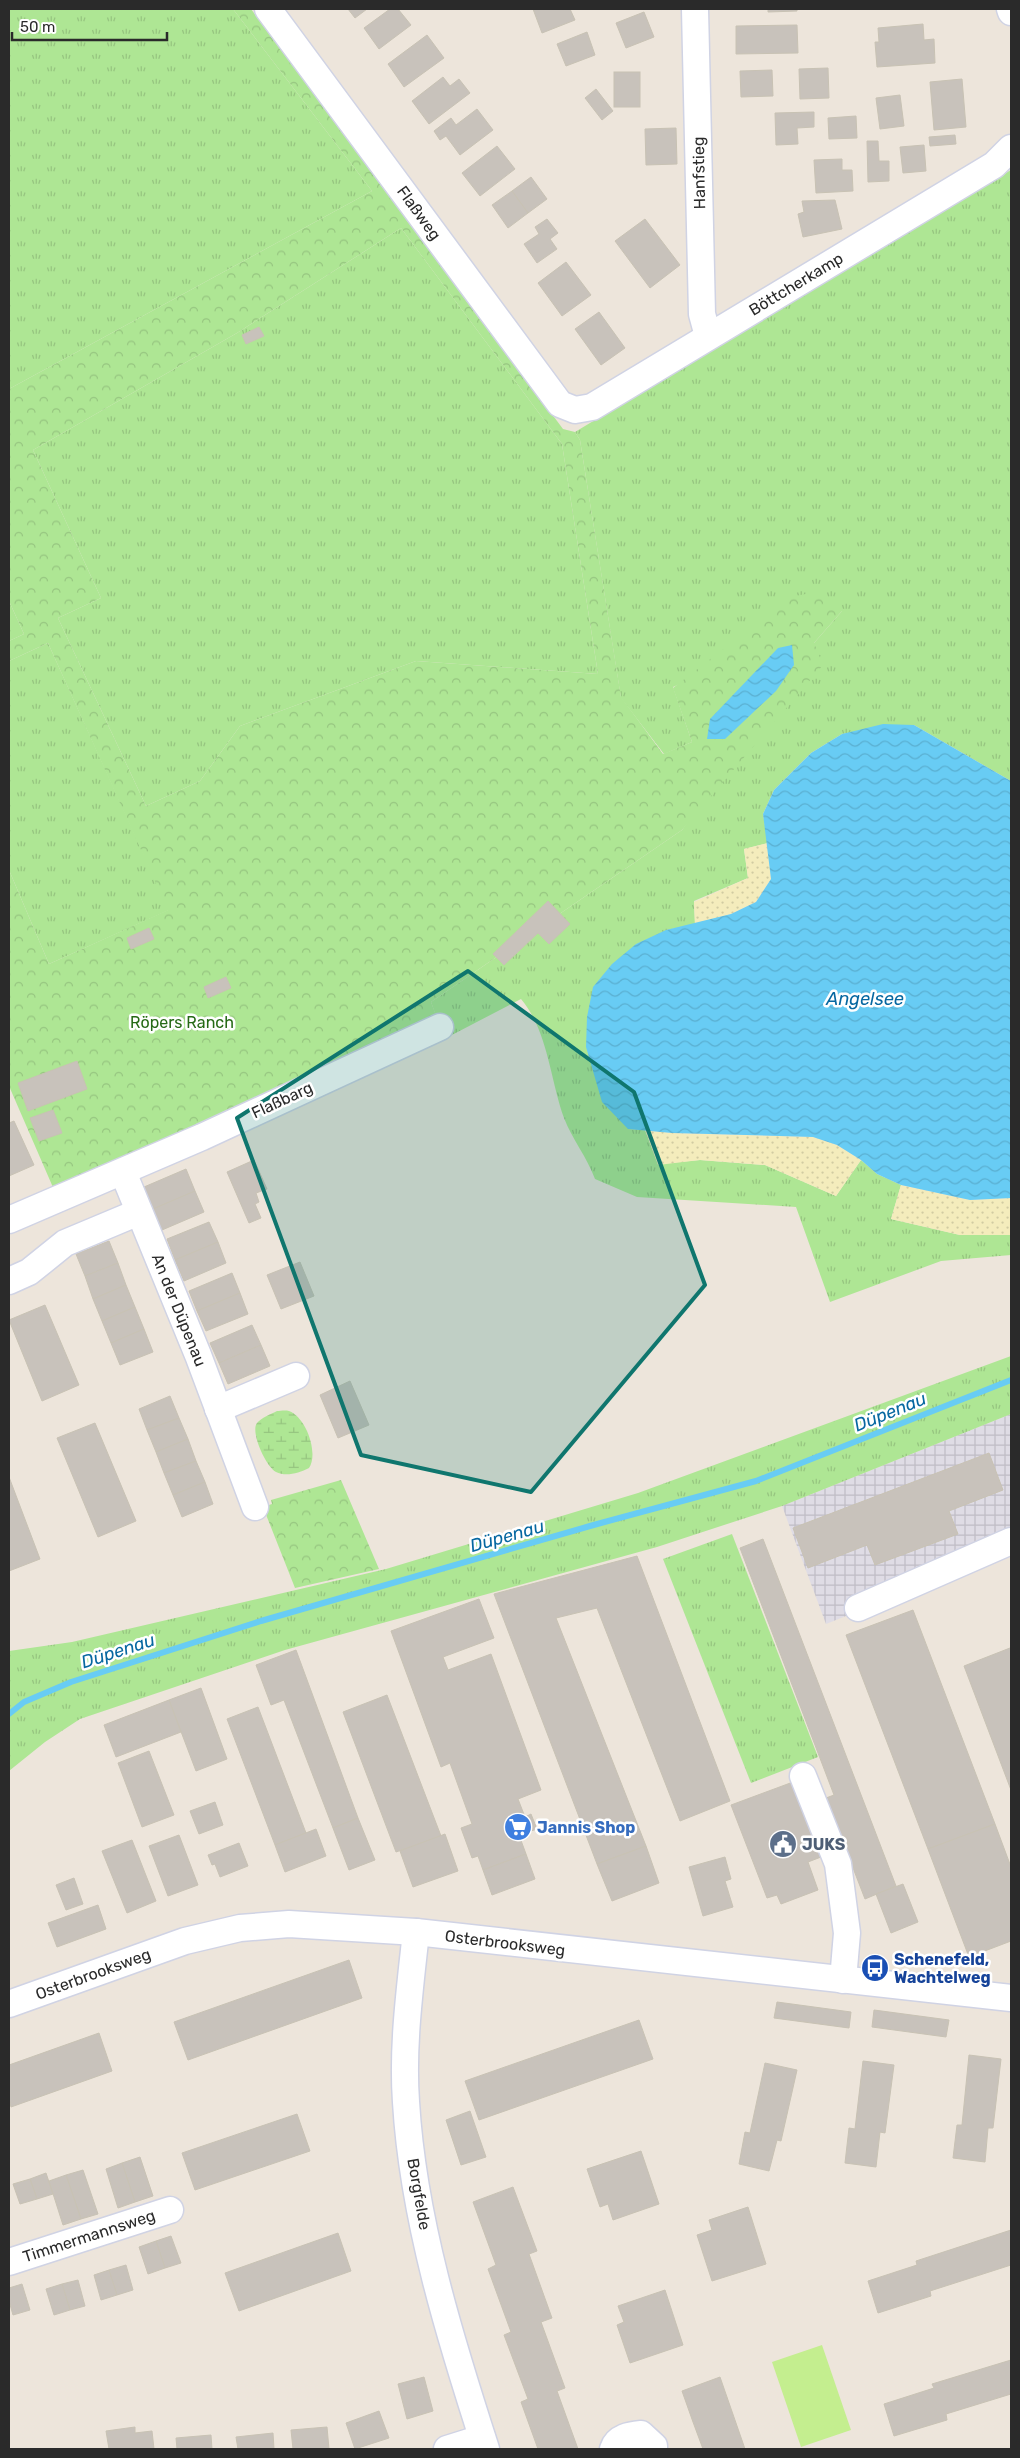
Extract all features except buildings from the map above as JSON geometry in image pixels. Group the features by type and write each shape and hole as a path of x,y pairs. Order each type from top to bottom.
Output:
{"street":[{"name":"Flaßweg","path":"268,9 560,404 575,410"},
{"name":"Hanfstieg","path":"696,9 702,314 708,336"},
{"name":"Böttcherkamp","path":"575,410 592,407 994,165 1011,148"},
{"name":"Flaßbarg","path":"9,1220 123,1172 440,1027"},
{"path":"9,1281 29,1272 65,1243 139,1212 123,1172"},
{"name":"An der Düpenau","path":"139,1212 255,1507"},
{"path":"218,1409 296,1376"},
{"path":"858,1608 1011,1541"},
{"path":"803,1776 838,1864 847,1933 843,1980"},
{"name":"Osterbrooksweg","path":"9,2004 160,1949 240,1928 289,1924 416,1932 1011,1998"},
{"name":"Borgfelde","path":"416,1932 405,2068 406,2103 412,2156 424,2230 484,2444"},
{"name":"Timmermannsweg","path":"9,2262 170,2210"},
{"path":"612,2449 614,2445 626,2436 641,2434 654,2446 654,2449"},
{"path":"447,2449 484,2444"}],"highlighted area":[{"path":"468,971 634,1092 705,1285 531,1492 361,1455 237,1118"}],"shaded area":[{"path":"1011,1414 1011,1550 826,1624 782,1506"}],"green space":[{"path":"9,9 233,9 372,191 9,389"},
{"name":"Röpers Ranch","path":"233,9 251,9 563,429 575,432 580,440 621,697 663,754 692,742 673,688 790,597 821,591 842,611 814,643 823,665 682,830 431,1002 439,1023 55,1192 9,1086 9,870 49,964 168,910 48,643 9,661 9,641 24,634 9,601 9,389 372,191","holes":["401,228 562,444 598,674 416,661 240,726 200,781 146,806 58,618 101,598 33,450 237,333"]},
{"path":"1011,170 1011,781 914,725 842,734 811,753 774,790 763,814 768,843 744,849 748,878 694,901 695,925 666,930 628,1129 645,1130 658,1164 700,1160 765,1165 836,1196 861,1160 877,1174 901,1185 891,1219 960,1235 1011,1235 1011,1255 941,1261 830,1302 796,1207 637,1197 595,1179 564,1118 543,1040 530,1012 521,999 448,1037 440,1027 431,1002 682,830 814,643 842,611 673,687 692,742 664,754 621,698 580,440 575,432"},
{"path":"401,228 562,444 598,674 416,661 240,726 200,781 146,806 58,618 101,598 33,450 237,333"},
{"path":"9,601 24,634 9,641"},
{"path":"48,643 169,910 49,964 9,870 9,661"},
{"path":"1011,1356 1011,1414 782,1506 657,1547 285,1650 80,1719 45,1742 9,1771 9,1651 72,1642 386,1569 638,1493"},
{"path":"277,1411 289,1411 301,1420 312,1445 312,1461 309,1468 292,1474 284,1474 272,1469 264,1457 257,1441 255,1427 261,1419"},
{"path":"341,1480 379,1569 295,1588 263,1507 272,1504 271,1500"},
{"path":"732,1534 818,1757 751,1783 663,1559"},
{"path":"822,2345 851,2430 801,2447 772,2362"}],"sand":[{"path":"768,843 771,879 756,902 731,914 695,925 694,902 748,878 744,849"},
{"path":"645,1130 672,1133 813,1137 837,1145 861,1160 836,1196 765,1165 700,1160 658,1165"},
{"path":"901,1185 970,1200 1011,1198 1011,1235 960,1235 891,1219"}],"water":[{"path":"792,645 794,665 776,691 725,739 707,739 710,719 778,648"},
{"name":"Angelsee","path":"883,724 914,725 1011,781 1011,1198 970,1200 901,1185 877,1174 861,1160 837,1145 813,1137 672,1133 628,1129 602,1102 586,1047 587,1017 593,987 612,964 636,944 666,930 731,914 756,902 771,879 763,814 774,790 811,753 842,734"}],"waterway":[{"name":"Düpenau","path":"9,1714 24,1702 71,1682 261,1621 590,1526 756,1481 1011,1380"}],"place":[{"name":"Jannis Shop","path":"518,1827"},
{"name":"JUKS","path":"783,1844"},
{"name":"Schenefeld, Wachtelweg","path":"875,1968"}]}
